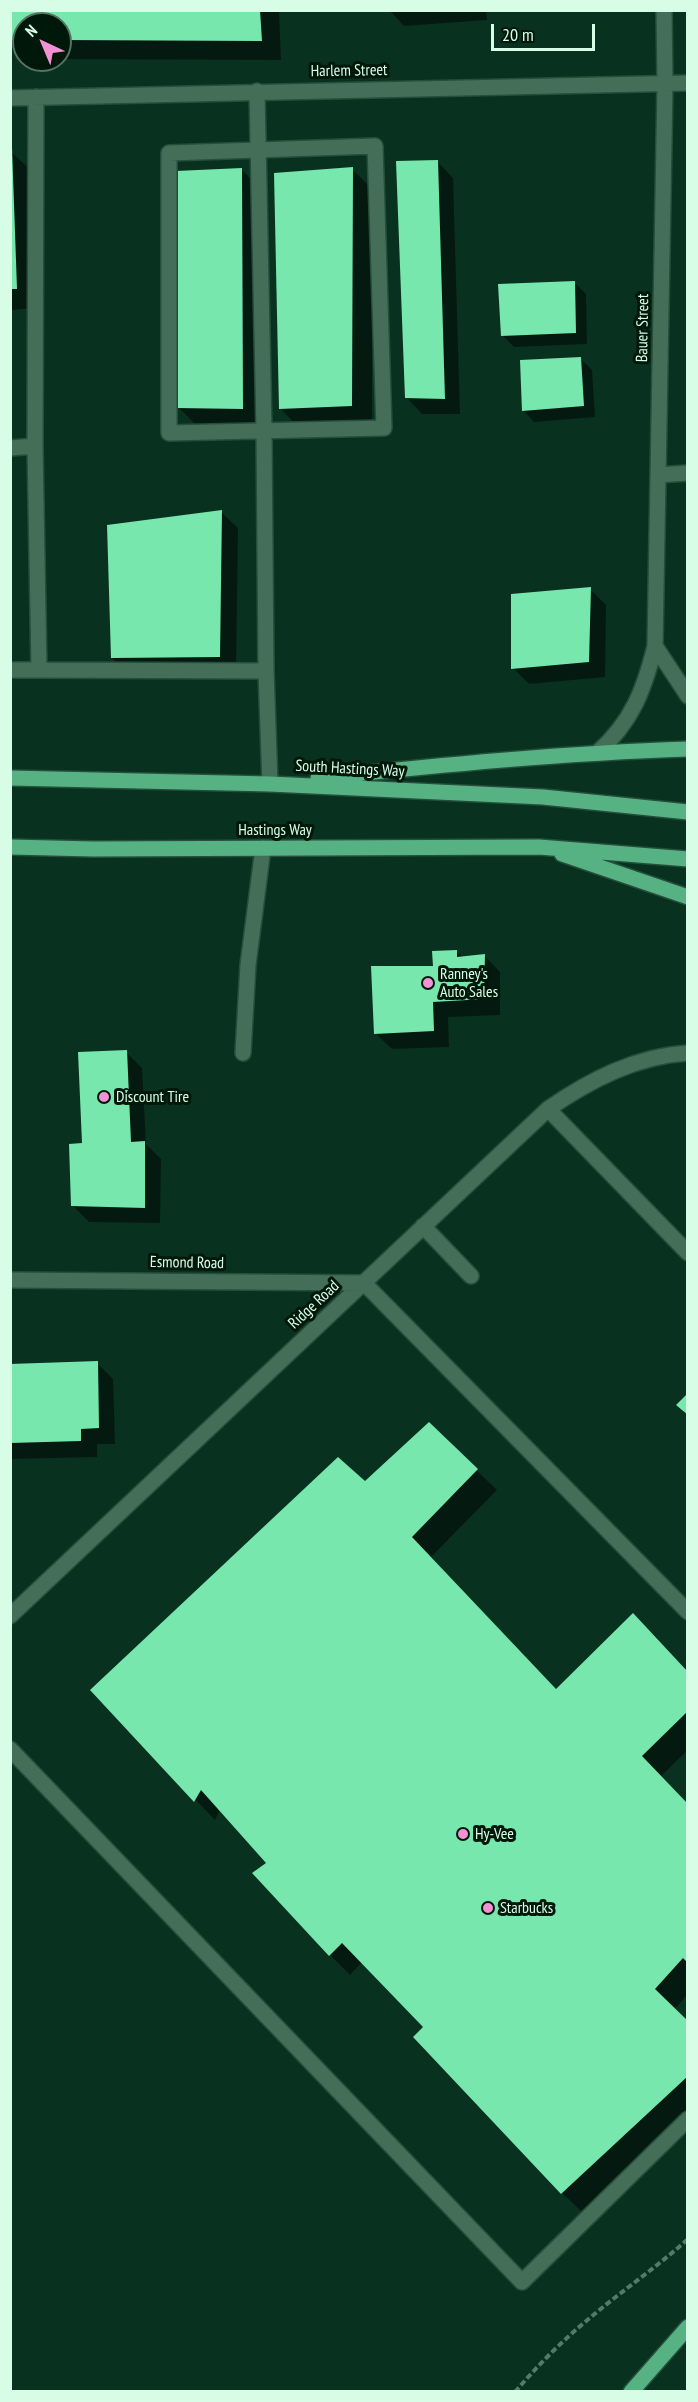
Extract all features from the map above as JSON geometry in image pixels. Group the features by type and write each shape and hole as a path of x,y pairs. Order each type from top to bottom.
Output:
{"main road":[{"path":"270,784 478,761 687,749"},
{"name":"South Hastings Way","path":"10,778 270,784 543,797 687,812"},
{"name":"Hastings Way","path":"10,847 539,847"},
{"path":"539,847 687,859"},
{"path":"539,847 687,897"},
{"path":"631,2391 687,2327"}],"street":[{"name":"Bauer Street","path":"597,753 623,728 649,671 655,646 665,84 664,10"},
{"name":"Harlem Street","path":"10,98 687,83"},
{"path":"257,91 266,671 270,784"},
{"path":"36,97 35,446 39,670"},
{"path":"375,146 384,428 169,433 169,153 258,152 375,146"},
{"path":"10,448 35,446"},
{"path":"658,474 687,472"},
{"path":"655,646 687,696"},
{"path":"10,670 266,671"},
{"path":"243,1053 248,965 263,848"},
{"name":"Ridge Road","path":"10,1616 548,1109 596,1079 627,1066 664,1054 687,1053"},
{"path":"548,1109 687,1252"},
{"path":"423,1226 471,1276"},
{"name":"Esmond Road","path":"10,1280 364,1283"},
{"path":"364,1283 687,1612"},
{"path":"10,1749 522,2282 687,2119"}],"path":[{"path":"515,2391 591,2317 660,2264 687,2239"}],"building":[{"path":"10,10 260,10 262,41 72,40 72,12 12,12 12,40 10,40"},
{"path":"10,147 12,147 17,289 10,289"},
{"path":"438,160 445,399 405,398 396,161"},
{"path":"353,167 352,406 279,409 274,173"},
{"path":"242,168 243,409 177,408 176,171"},
{"path":"575,281 576,333 501,336 498,284"},
{"path":"581,357 584,406 522,411 520,360"},
{"path":"222,510 220,657 111,658 107,525"},
{"path":"591,587 589,662 511,669 511,594"},
{"name":"Ranney's Auto Sales","path":"457,950 457,957 485,954 484,999 433,1002 434,1031 374,1034 371,966 433,966 432,951"},
{"name":"Discount Tire","path":"127,1050 131,1142 145,1141 145,1208 71,1206 69,1144 82,1143 78,1052"},
{"path":"98,1361 99,1428 81,1429 81,1441 10,1443 10,1364"},
{"path":"688,1393 688,1415 676,1405"},
{"name":"Hy-Vee","path":"429,1422 478,1469 412,1537 556,1689 633,1613 688,1672 688,1711 642,1756 688,1804 688,1963 683,1958 655,1989 688,2021 688,2076 561,2194 413,2037 423,2027 342,1943 329,1956 252,1873 266,1863 201,1790 194,1802 90,1690 338,1457 365,1481"}],"place":[{"name":"Ranney's Auto Sales","path":"428,983"},
{"name":"Discount Tire","path":"104,1097"},
{"name":"Hy-Vee","path":"463,1834"},
{"name":"Starbucks","path":"488,1908"}]}
